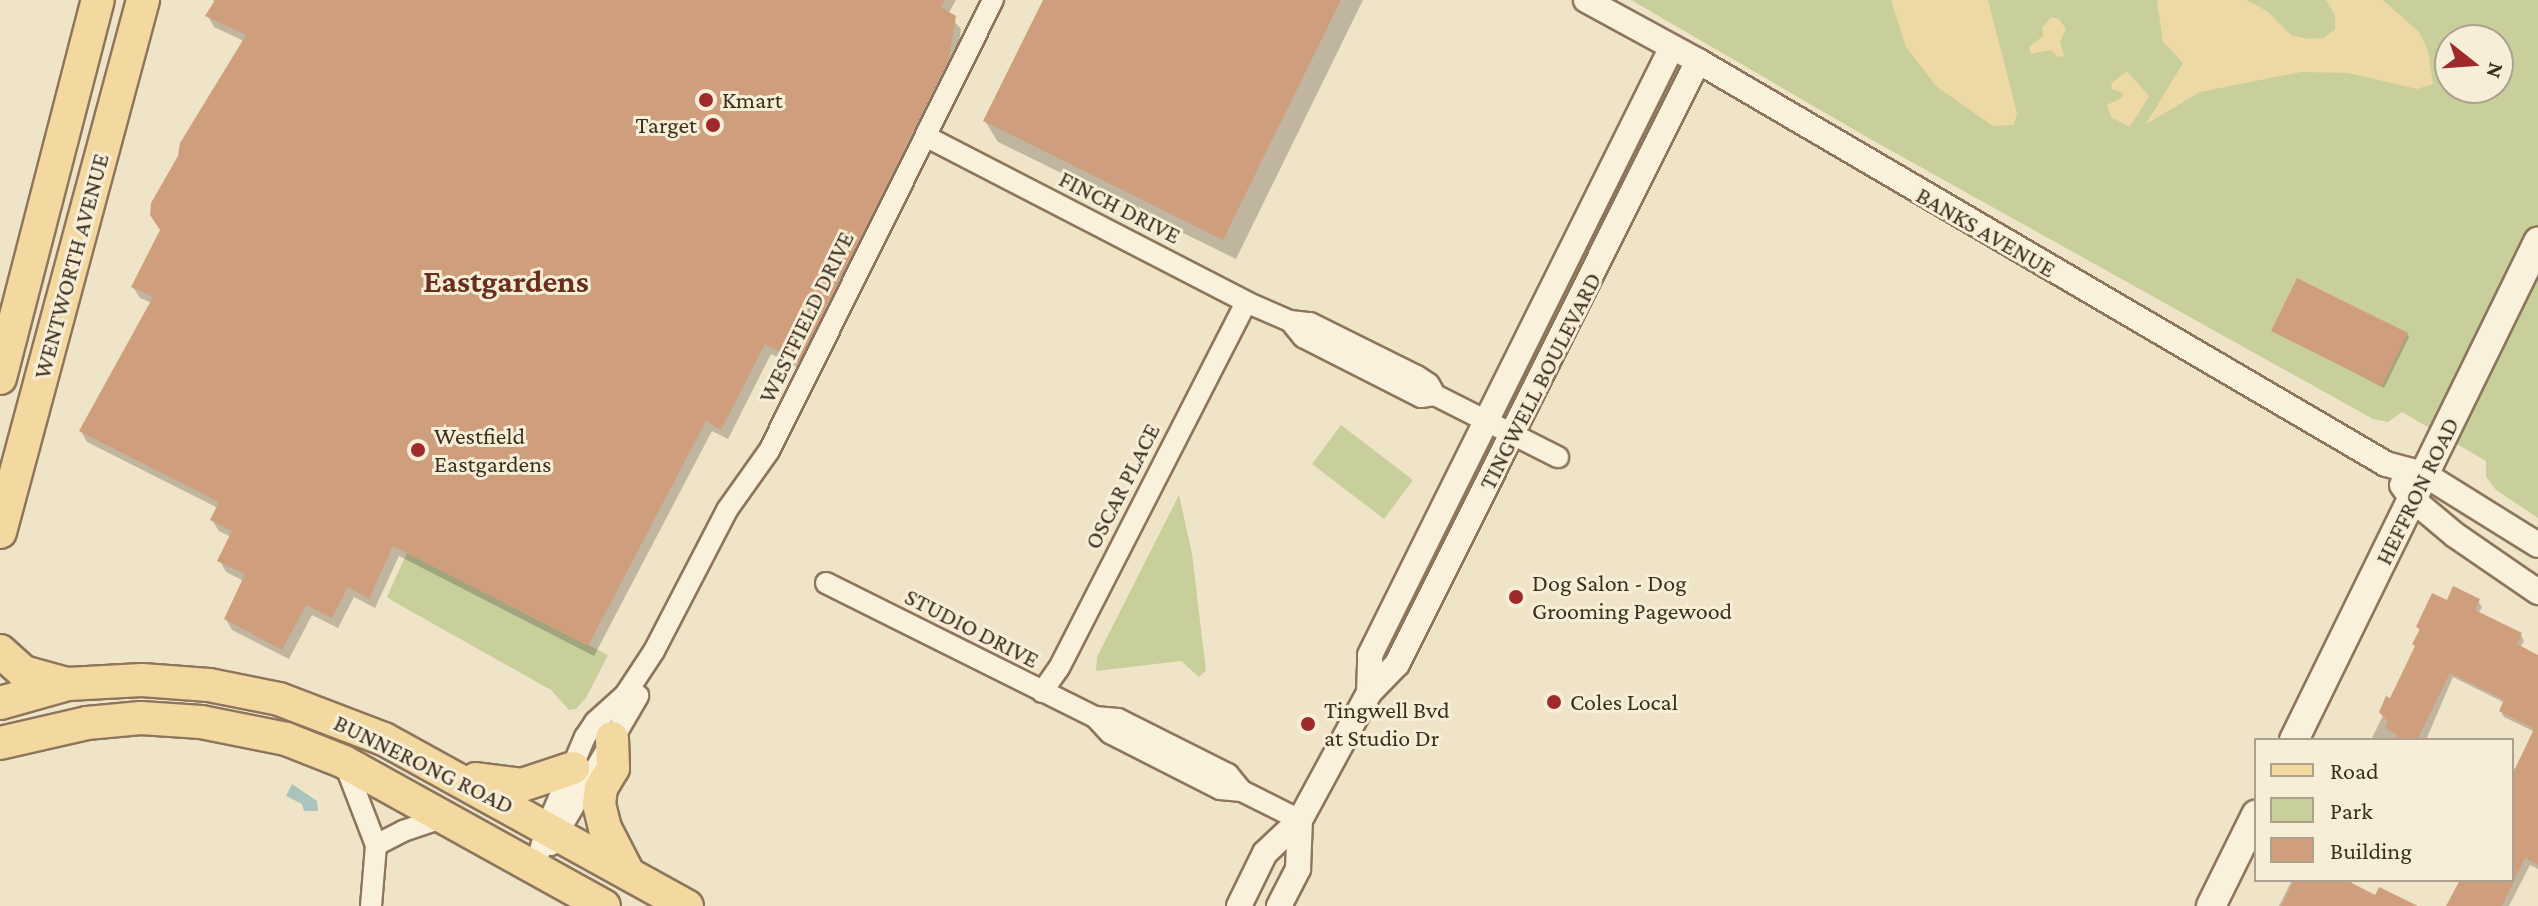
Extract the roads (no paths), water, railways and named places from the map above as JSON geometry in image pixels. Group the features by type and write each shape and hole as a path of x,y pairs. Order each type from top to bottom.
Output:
{"main road":[{"name":"WENTWORTH AVENUE","path":"0,378 98,0"},
{"name":"WENTWORTH AVENUE","path":"0,532 143,0"},
{"name":"HEFFRON ROAD","path":"2295,738 2538,242"},
{"path":"0,651 23,672 68,684"},
{"name":"BUNNERONG ROAD","path":"0,703 68,684 142,680 245,691 314,711 384,739 461,779 687,906"},
{"name":"BUNNERONG ROAD","path":"1,740 87,723 171,720 265,734 344,762 604,906"},
{"path":"612,738 613,768 601,788 599,804 605,828 628,873"},
{"path":"461,779 522,785 573,768"},
{"path":"2211,906 2254,819"}],"street":[{"name":"WESTFIELD DRIVE","path":"553,830 573,768 595,722 625,695 654,651 727,510 769,451 993,0"},
{"name":"BANKS AVENUE","path":"1586,0 1698,61 2386,464 2418,487 2538,545"},
{"name":"TINGWELL BOULEVARD","path":"1369,693 1370,655 1671,49"},
{"name":"TINGWELL BOULEVARD","path":"1239,906 1265,853 1300,820 1369,693 1397,664 1698,61"},
{"name":"FINCH DRIVE","path":"927,137 1246,302 1290,321 1310,323 1417,376 1429,384 1435,395 1558,457"},
{"name":"OSCAR PLACE","path":"1042,692 1059,668 1246,302"},
{"name":"BANKS AVENUE","path":"2418,487 2482,556 2538,592"},
{"name":"STUDIO DRIVE","path":"826,583 1095,717 1118,719 1228,774 1242,791 1300,820"},
{"name":"WESTFIELD DRIVE","path":"535,867 553,830 642,689 654,651"},
{"path":"344,762 376,845 371,906"},
{"path":"376,845 403,831 445,817"},
{"name":"TINGWELL BOULEVARD","path":"1279,906 1298,869 1300,820"}],"water":[{"path":"292,784 317,801 318,811 304,811 302,804 286,796"}],"place":[{"name":"Kmart","path":"706,100"},
{"name":"Target","path":"713,125"},
{"name":"Westfield Eastgardens","path":"418,450"},
{"name":"Dog Salon - Dog Grooming Pagewood","path":"1516,597"},
{"name":"Coles Local","path":"1554,702"},
{"name":"Tingwell Bvd at Studio Dr","path":"1308,724"}],"district":[{"name":"Eastgardens","path":"506,281"}]}
